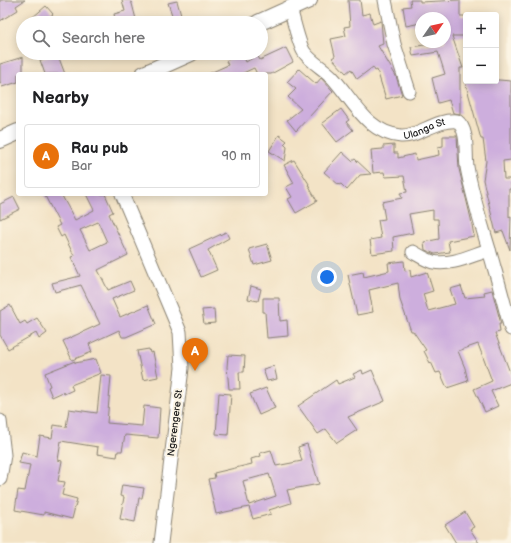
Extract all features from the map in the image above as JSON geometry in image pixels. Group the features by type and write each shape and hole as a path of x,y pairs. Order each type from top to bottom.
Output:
{"street":[{"path":"268,18 310,0"},
{"path":"385,0 394,44 409,92"},
{"name":"Ulanga St","path":"290,8 304,52 326,70 376,129 389,134 402,136 444,121 456,121 462,126 465,133 469,175 483,232 511,329"},
{"path":"148,72 175,60"},
{"path":"0,140 16,133"},
{"name":"Ngerengere St","path":"123,196 180,332 182,368 161,543"},
{"path":"413,252 426,260 442,263 453,262 489,250"},
{"path":"0,421 4,455 0,479"}],"building":[{"path":"0,0 25,0 16,6 18,10 0,21"},
{"path":"122,0 131,0 135,16 114,16 114,14 125,11"},
{"path":"348,0 360,0 362,15 370,13 373,24 381,21 383,44 378,46 396,76 402,95 386,99 377,70 375,71 373,67 357,79 351,69 346,73 332,58 335,56 331,39 346,36 344,27 350,26"},
{"path":"410,0 420,0 420,2 460,0 460,16 463,16 463,36 452,36 463,68 460,68 460,114 453,113 449,100 438,103 432,78 445,74 438,52 413,56 411,47 451,48 451,12 415,12 415,24 406,26 403,7 411,6"},
{"path":"177,1 181,16 172,16 168,3"},
{"path":"46,6 53,14 51,16 34,16"},
{"path":"286,48 293,62 271,74 268,74 268,72 256,72 254,68 245,72 212,72 228,65 226,61 228,60 245,60 246,62 249,60 268,60 268,56"},
{"path":"16,59 23,60 23,72 16,72 16,83 2,87 0,81 0,64"},
{"path":"40,60 60,60 64,72 44,72"},
{"path":"299,69 316,84 321,78 333,91 296,131 287,120 301,109 288,97 296,89 287,82"},
{"path":"499,80 511,81 511,160 503,161 504,179 511,179 511,189 509,189 509,217 511,216 510,250 503,231 496,233 483,180 486,161 483,139 481,139 466,84 499,84"},
{"path":"341,109 349,120 346,122 353,130 337,142 322,123"},
{"path":"279,135 287,141 284,144 287,147 285,161 269,151"},
{"path":"443,136 457,136 459,169 474,236 448,241 450,252 435,254 425,250 424,242 439,239 438,219 433,219 433,210 409,214 413,233 393,237 394,251 372,254 370,240 381,238 378,220 385,219 382,202 402,198 400,193 407,192 404,176 385,177 384,172 373,173 371,150 383,149 383,146 394,145 394,153 398,153 398,158 415,154 416,160 439,155 438,147 443,146"},
{"path":"342,152 352,161 355,159 371,174 360,175 347,190 324,172"},
{"path":"294,160 309,184 308,185 317,201 296,213 288,199 292,197 286,187 294,183 284,165"},
{"path":"45,196 62,196 75,220 94,210 87,196 106,196 113,212 109,214 128,255 98,270 108,290 130,281 134,290 112,299 120,317 148,305 156,324 126,337 122,337 119,330 89,344 92,352 72,360 63,341 100,324 81,285 55,292 52,283 80,276 71,257 74,256 64,235 61,237 56,227 60,225","holes":["98,222 107,242 90,250 80,230"]},
{"path":"14,197 20,209 0,219 0,204"},
{"path":"226,232 229,238 208,250 217,270 201,277 189,249"},
{"path":"267,244 272,260 254,265 249,249"},
{"path":"404,261 405,271 410,270 411,277 427,272 433,291 423,294 428,311 455,304 450,289 461,286 465,298 485,296 484,292 492,290 501,324 499,324 500,332 495,333 511,375 511,383 491,391 498,406 485,412 474,389 492,381 478,344 458,351 465,368 468,381 447,388 440,372 436,373 424,351 426,350 413,331 411,331 400,300 398,283 369,290 373,312 357,315 348,275 363,272 364,277 389,271 388,263"},
{"path":"251,286 261,289 258,301 248,299"},
{"path":"263,298 279,298 280,321 287,320 288,336 267,338 265,312 263,312"},
{"path":"10,305 20,324 25,321 27,324 37,318 47,333 39,339 36,333 8,349 0,335 0,311"},
{"path":"214,309 215,323 204,324 202,310"},
{"path":"149,349 150,353 153,352 158,377 143,380 137,351"},
{"path":"228,355 245,356 244,372 239,372 240,389 229,389 227,367"},
{"path":"96,359 101,373 71,385 73,390 64,394 63,392 52,397 45,373 75,361 75,363"},
{"path":"274,366 277,379 267,381 263,369"},
{"path":"362,370 363,374 372,370 385,401 348,417 357,430 337,443 326,429 318,434 298,406 336,380 338,384 355,377 353,374"},
{"path":"101,375 111,376 107,423 142,426 144,406 160,408 158,438 125,435 122,451 118,451 117,457 97,454 98,447 61,441 58,460 62,461 58,481 65,482 62,495 77,499 72,519 44,512 44,515 15,510 18,490 25,491 30,465 19,463 22,452 37,456 40,436 52,438 54,425 66,427 69,409 97,413"},
{"path":"266,388 275,408 259,415 250,394"},
{"path":"219,393 231,394 228,435 216,434"},
{"path":"307,444 319,484 287,490 291,503 269,510 271,514 253,519 249,507 216,514 208,479 215,478 214,473 252,464 251,459 261,456 260,453 271,450 276,466 302,461 298,447","holes":["269,474 276,496 249,505 243,481"]},
{"path":"122,485 144,488 142,498 139,498 135,522 120,519 124,497 120,496"},
{"path":"465,512 474,527 470,529 479,543 456,543 445,525"}],"place":[{"name":"Rau pub","path":"195,371"}]}
